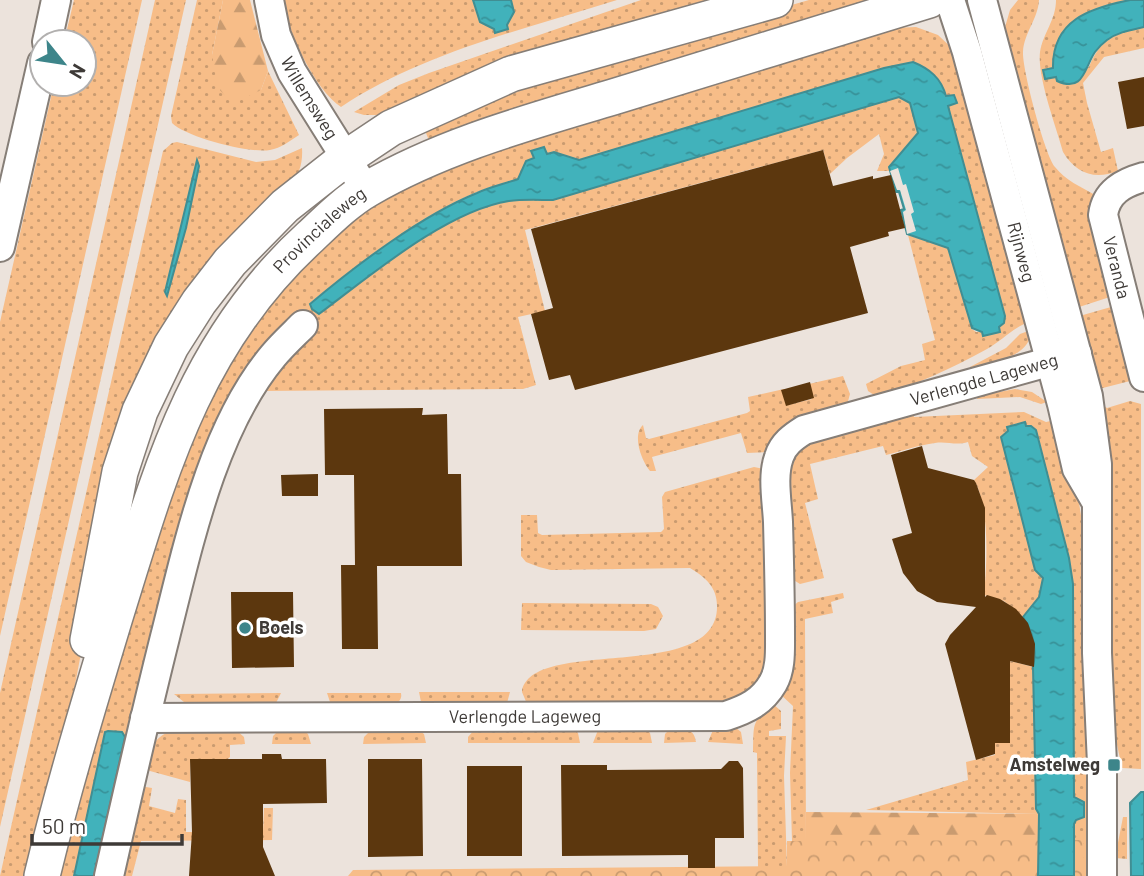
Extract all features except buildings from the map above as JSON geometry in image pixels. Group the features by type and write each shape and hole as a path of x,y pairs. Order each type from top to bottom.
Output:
{"main road":[{"name":"Provincialeweg","path":"56,819 120,472 140,411 172,346 199,302 230,262 285,206 346,158 391,128 511,74 775,0"},
{"name":"Provincialeweg","path":"42,876 56,819 153,495 194,391 220,344 265,281 328,220 366,190 456,148 929,0"}],"street":[{"path":"50,28 56,0"},
{"name":"Willemsweg","path":"269,0 276,35 292,72 366,190"},
{"name":"Rijnweg","path":"950,0 1064,358"},
{"name":"Rijnweg","path":"982,0 1064,358 1077,469 1097,504 1102,876"},
{"path":"0,247 34,98"},
{"name":"Veranda","path":"1144,177 1127,182 1108,197 1103,215 1144,377"},
{"path":"108,876 191,537 216,460 226,435 272,356 303,325"},
{"name":"Verlengde Lageweg","path":"145,718 726,716 745,710 766,693 775,680 779,663 780,592 776,470 783,447 803,430 1064,358"}],"green space":[{"path":"74,0 142,0 0,636 0,322 51,98 98,98 98,28 67,28"},
{"path":"155,0 186,0 0,827 0,693"},
{"path":"197,0 223,0 212,55 261,90 268,71 299,135 274,149 261,151 204,139 172,123 171,116"},
{"path":"223,0 250,0 268,71 261,90 241,100 229,100 218,88 212,55"},
{"path":"283,0 473,0 480,22 494,29 508,24 514,12 511,0 617,0 440,57 372,88 341,107 331,99 312,74 296,43"},
{"path":"641,0 723,0 670,10 489,70 380,115 354,112 399,85 429,73"},
{"path":"809,0 867,0 492,118 430,143 424,128 615,58"},
{"path":"1018,0 1039,0 1023,52 1030,93 1040,130 1055,167 1068,179 1095,195 1113,296 1073,309 1003,34 1010,10"},
{"path":"1056,0 1130,0 1101,7 1076,19 1066,28 1054,52 1053,68 1043,70 1046,79 1089,67 1098,50 1110,39 1144,27 1144,48 1104,57 1083,83 1101,152 1113,148 1118,171 1110,174 1094,175 1080,170 1063,152 1044,88 1040,62 1040,52 1054,14"},
{"path":"916,27 938,35 955,51 1032,321 987,349 933,376 877,397 868,391 866,384 901,366 925,360 922,344 935,340 908,235 948,248 972,329 982,332 983,336 1000,332 999,327 1004,323 1005,316 948,106 956,103 954,95 946,97 934,75 913,62 884,68 579,160 554,153 547,154 544,147 532,151 534,158 526,161 518,179 477,192 434,213 368,257 310,303 319,313 410,246 460,217 486,207 515,200 553,200 899,97 910,103 918,133 889,166 890,171 877,171 884,154 879,134 830,174 823,150 525,230 545,311 518,317 536,385 523,389 261,391 255,363 102,876 94,876 125,737 105,733 74,876 54,876 79,808 86,773 88,737 187,450 230,359 291,278 347,224 422,172 893,28"},
{"path":"177,142 256,162 275,160 302,148 302,158 293,183 268,211 114,479 71,706 31,876 0,876 163,151"},
{"path":"1111,307 1116,309 1136,376 1130,381 1095,390 1076,317"},
{"path":"1031,330 1025,347 1017,353 970,370 970,367 1006,348 1020,334"},
{"path":"843,376 850,394 847,405 767,452 747,453 741,433 652,457 656,471 650,471 641,454 638,435 643,425 646,438 649,439 747,413 750,411 748,397 784,389 788,405 812,399 809,384"},
{"path":"1015,389 1032,392 1047,402 1041,404 1020,397 977,399 978,396"},
{"path":"1130,401 1141,404 1141,769 1122,768 1113,726 1112,513 1101,404 1107,408"},
{"path":"913,412 914,417 1024,412 1046,422 1060,419 1074,471 1083,528 1091,876 1074,876 1074,824 1076,820 1084,817 1084,802 1074,797 1073,584 1069,558 1036,430 1026,426 1024,422 1008,427 1008,431 1001,437 1035,570 1043,578 1039,597 1023,617 1004,601 984,595 985,520 974,480 988,467 972,456 968,442 929,444 886,455 883,446 810,464 818,499 805,503 824,578 800,584 792,579 791,470 797,453 810,441"},
{"path":"754,467 764,469 768,669 741,702 527,704 522,692 533,675 556,666 658,653 688,645 709,630 717,606 715,593 709,583 690,568 551,570 526,562 521,556 521,515 537,515 538,533 542,535 661,532 664,529 662,497 665,492"},
{"path":"843,593 844,598 831,602 833,613 805,619 806,841 792,841 790,773 793,706 780,694 792,607 798,602"},
{"path":"522,603 651,604 658,607 663,616 656,629 644,631 521,630"},
{"path":"1010,661 1033,667 1036,809 1039,814 866,810 968,780 966,762 995,755 995,743 1010,742"},
{"path":"419,692 510,692 507,703 426,706 421,702"},
{"path":"281,693 275,705 189,706 174,694"},
{"path":"327,693 401,695 394,706 331,705"},
{"path":"773,704 781,711 781,729 769,731 769,736 786,736 784,776 787,867 758,867 757,753 753,752 754,729 757,720"},
{"path":"735,727 741,732 743,744 708,742 713,730"},
{"path":"417,729 424,734 426,743 363,744 364,737 371,730"},
{"path":"475,729 573,729 578,733 580,743 468,743 468,737"},
{"path":"646,729 650,733 652,743 593,743 598,730"},
{"path":"670,729 691,731 696,742 664,743 665,734"},
{"path":"174,730 236,730 244,737 245,744 230,745 230,757 215,771 214,759 190,760 190,782 146,768 154,744"},
{"path":"278,731 304,731 311,744 272,744 273,736"},
{"path":"142,788 152,788 149,806 175,813 178,799 186,800 186,832 263,832 264,808 273,808 272,840 141,841 132,876 116,876"},
{"path":"806,812 1039,814 1038,861 792,841 806,840"},
{"path":"1123,817 1127,817 1127,859 1115,858"},
{"path":"1083,840 1084,876 348,876 353,870 787,866 787,841"}],"water":[{"path":"473,0 511,0 514,12 507,25 508,29 495,33 494,29 480,22"},
{"path":"1130,0 1144,0 1144,27 1120,33 1105,41 1095,52 1082,77 1073,84 1057,81 1056,77 1045,79 1043,70 1053,68 1054,52 1066,28 1088,12"},
{"path":"913,62 934,75 946,96 954,95 957,103 948,106 1005,316 1004,323 999,327 1000,332 983,336 982,332 972,328 948,248 907,234 901,210 904,209 889,167 918,133 910,103 899,97 553,200 514,200 485,207 409,247 319,314 312,309 310,304 328,289 368,258 434,214 487,189 518,179 526,161 534,158 531,151 544,147 547,154 554,152 579,160 884,68"},
{"path":"197,160 199,166 186,228 167,296 165,292"},
{"path":"1025,422 1026,426 1036,430 1069,558 1073,584 1074,797 1084,802 1084,817 1076,820 1074,824 1074,876 1038,876 1039,814 1036,809 1033,667 1035,654 1032,635 1023,617 1039,597 1043,578 1035,570 1001,437 1008,431 1007,427"},
{"path":"105,732 122,732 125,737 94,876 74,876"},
{"path":"1144,792 1144,876 1131,876 1130,803"}],"pier":[{"path":"898,168 914,212 911,214 916,231 907,234 903,212 906,210 890,171"}],"place":[{"name":"Boels","path":"245,628"},
{"name":"Amstelweg","path":"1114,765"}]}
